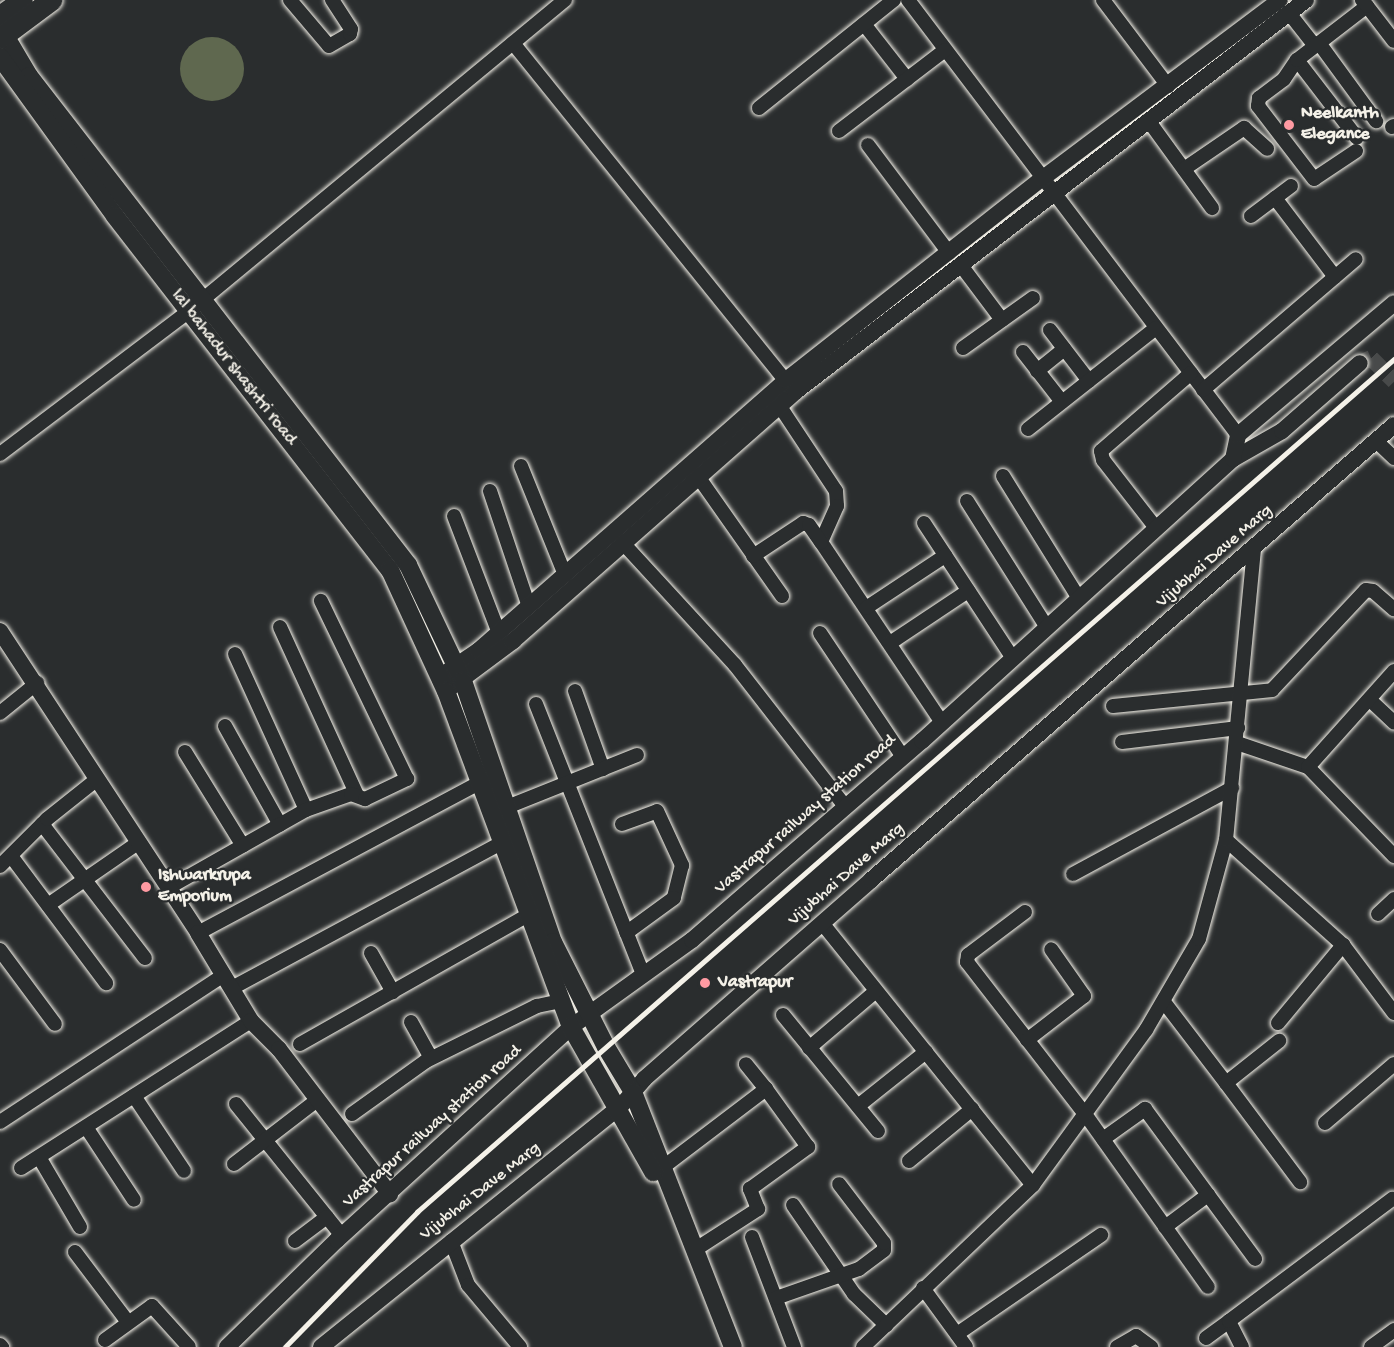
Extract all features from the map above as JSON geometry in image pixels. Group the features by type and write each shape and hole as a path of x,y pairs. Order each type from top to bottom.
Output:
{"main road":[{"path":"1,29 22,0"},
{"path":"1,29 51,0"},
{"path":"1,29 29,76 195,306 408,565 460,674 553,942 633,1092 733,1347"},
{"name":"lal bahadur shashtri road","path":"0,57 195,306 390,570 442,684 571,1027 588,1063 620,1107 656,1179 723,1347"}],"street":[{"path":"290,0 329,46 342,40 351,29 332,0"},
{"path":"0,454 195,306 565,0"},
{"path":"759,108 894,0"},
{"path":"908,0 1238,435"},
{"path":"1103,0 1168,86"},
{"path":"460,674 499,633 565,575 790,386 1048,185 1168,86 1285,6 1306,0"},
{"path":"1297,60 1357,145 1314,179 1262,116 1259,98 1284,79 1297,60 1365,3 1394,41"},
{"path":"1048,185 1148,120 1285,6"},
{"path":"1285,6 1376,121"},
{"path":"864,24 908,79"},
{"path":"513,43 790,386"},
{"path":"839,131 945,50"},
{"path":"1148,120 1212,208"},
{"path":"1184,170 1244,128 1267,150"},
{"path":"868,145 1002,320"},
{"path":"1251,216 1291,186"},
{"path":"1275,198 1335,277"},
{"path":"1203,390 1356,259"},
{"path":"963,348 1033,298"},
{"path":"1233,459 1238,435 1394,303"},
{"path":"1028,429 1156,328"},
{"path":"1050,330 1089,381"},
{"path":"1037,371 1064,349"},
{"path":"1023,352 1062,402"},
{"name":"Vastrapur railway station road","path":"227,1347 342,1236 571,1027 692,940 844,805 942,723 1046,626 1233,459 1282,431 1360,363"},
{"path":"1156,528 1103,460 1101,451 1191,374"},
{"path":"442,684 460,674 622,542 779,405 790,386"},
{"path":"779,405 836,491 835,513 821,542"},
{"name":"Vijubhai Dave Marg","path":"321,1347 620,1107 633,1092 822,923 1394,425"},
{"path":"1376,441 1394,458"},
{"path":"521,466 565,575"},
{"path":"697,475 782,596"},
{"path":"1003,476 1078,597"},
{"path":"490,490 529,607"},
{"path":"967,501 1046,626"},
{"path":"454,516 499,633"},
{"path":"753,556 802,523 809,525 942,723"},
{"path":"924,523 1012,657"},
{"path":"622,542 735,665 844,805"},
{"path":"863,1347 1033,1185 1164,1002 1199,939 1226,840 1254,549"},
{"path":"866,608 945,556"},
{"path":"1113,706 1241,691 1267,692 1279,685 1366,590 1373,591 1394,609"},
{"path":"890,643 968,591"},
{"path":"168,888 306,810 357,795 367,798 402,783 407,776 321,602"},
{"path":"280,627 357,795"},
{"path":"0,630 37,683 96,780 198,933 251,1021 279,1049 390,1194"},
{"path":"820,633 903,757"},
{"path":"235,654 306,810"},
{"path":"1308,767 1394,671"},
{"path":"0,713 37,683"},
{"path":"575,692 603,769"},
{"path":"1370,700 1394,722"},
{"path":"536,704 643,974"},
{"path":"225,726 280,825"},
{"path":"1122,742 1238,728"},
{"path":"1237,743 1308,767 1394,856"},
{"path":"185,752 243,846"},
{"path":"507,807 637,755"},
{"path":"0,866 42,824 96,780"},
{"path":"198,933 479,783"},
{"path":"1073,874 1232,789"},
{"path":"622,824 657,812 682,865 674,898 626,933"},
{"path":"42,824 145,958"},
{"path":"1226,840 1343,945 1394,1013"},
{"path":"48,905 138,843"},
{"path":"0,1122 228,981 501,843"},
{"path":"11,855 106,983"},
{"path":"1378,914 1394,899"},
{"path":"1025,912 966,959 1085,1114 1208,1287"},
{"path":"300,1044 528,915"},
{"path":"822,923 1033,1185"},
{"path":"1278,1023 1343,945"},
{"path":"1027,1040 1084,996 1051,949"},
{"path":"0,951 55,1024"},
{"path":"371,953 393,992"},
{"path":"809,1047 876,991"},
{"path":"352,1114 431,1058 537,1006 561,1001"},
{"path":"1164,1002 1300,1182"},
{"path":"783,1016 878,1131"},
{"path":"21,1168 251,1021"},
{"path":"411,1022 431,1058"},
{"path":"1226,1083 1279,1041"},
{"path":"858,1106 926,1052"},
{"path":"696,1249 758,1209 750,1189 808,1147 746,1064"},
{"path":"1325,1123 1394,1064"},
{"path":"662,1167 766,1089"},
{"path":"134,1096 184,1171"},
{"path":"234,1164 317,1100"},
{"path":"236,1104 342,1236"},
{"path":"909,1161 972,1109"},
{"path":"1103,1139 1145,1109 1255,1258"},
{"path":"86,1127 134,1200"},
{"path":"39,1157 80,1227"},
{"path":"776,1298 840,1277 867,1264 886,1246 839,1184"},
{"path":"1165,1227 1208,1196"},
{"path":"1206,1338 1392,1199"},
{"path":"793,1205 840,1277 864,1306 886,1325"},
{"path":"295,1241 327,1217"},
{"path":"957,1334 1101,1235"},
{"path":"752,1238 794,1347"},
{"path":"451,1241 468,1285 520,1347"},
{"path":"75,1252 128,1322"},
{"path":"923,1288 966,1347"},
{"path":"105,1340 152,1306 189,1347"},
{"path":"1229,1321 1242,1347"},
{"path":"1371,1347 1394,1330"},
{"path":"1117,1347 1136,1336 1151,1347"}],"green space":[{"path":"206,37 218,37 235,46 242,57 244,69 242,81 235,92 218,101 206,101 194,96 185,87 180,75 180,63 185,51 194,42"}],"tunnel":[{"path":"1360,363 1371,358 1394,381"}],"railway":[{"path":"285,1347 417,1212 1394,359"}],"place":[{"name":"Neelkanth Elegance","path":"1289,125"},
{"name":"Ishwarkrupa Emporium","path":"146,887"},
{"name":"Vastrapur","path":"705,983"}]}
